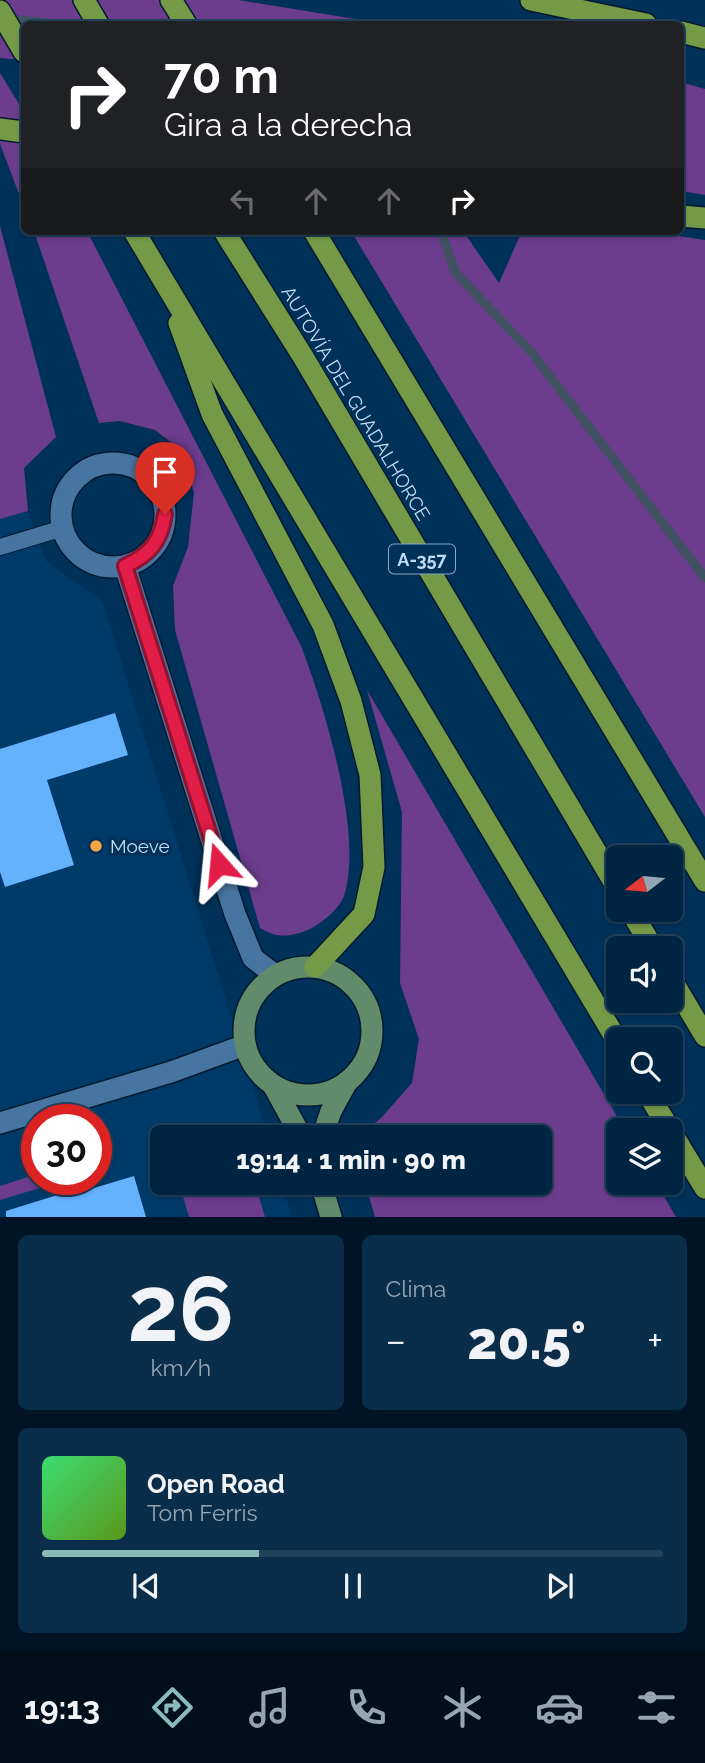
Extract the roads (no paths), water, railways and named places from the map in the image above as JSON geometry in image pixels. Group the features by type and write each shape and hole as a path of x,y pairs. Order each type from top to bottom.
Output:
{"highway":[{"path":"83,0 96,21"},
{"path":"171,0 184,21"},
{"path":"531,0 632,21"},
{"path":"0,11 21,46"},
{"path":"684,33 705,38"},
{"path":"0,129 21,132"},
{"path":"684,216 705,218"},
{"path":"136,235 609,1027"},
{"name":"AUTOVÍA DEL GUADALHORCE","path":"227,235 302,355 606,869"},
{"path":"316,235 705,881"},
{"path":"163,278 212,414 323,625 351,701 370,775 374,867 364,914 315,967"},
{"path":"683,999 705,1036"},
{"path":"655,1104 705,1188"}],"main road":[{"path":"273,1085 291,1093 310,1095 329,1092 347,1082 362,1067 371,1047 372,1024 366,1003 354,985 336,972 315,967 294,967 275,975 260,986 249,1005 244,1025 245,1045 251,1060 273,1085 295,1125"},
{"path":"326,1125 347,1082"},
{"path":"325,1195 331,1217"}],"street":[{"path":"106,463 124,463 140,470 153,481 162,497 165,514 162,532 154,547 141,559 125,566 93,563 79,555 63,528 61,510 65,493 75,479 89,468 106,463"},
{"path":"125,566 235,914 253,958 275,975"},
{"path":"0,1123 171,1072 245,1045"}],"lane":[{"path":"0,547 63,528"}],"waterway":[{"path":"9,19 29,21"},
{"path":"442,235 455,272 532,353 705,578"}],"place":[{"name":"Moeve","path":"96,846"}]}
